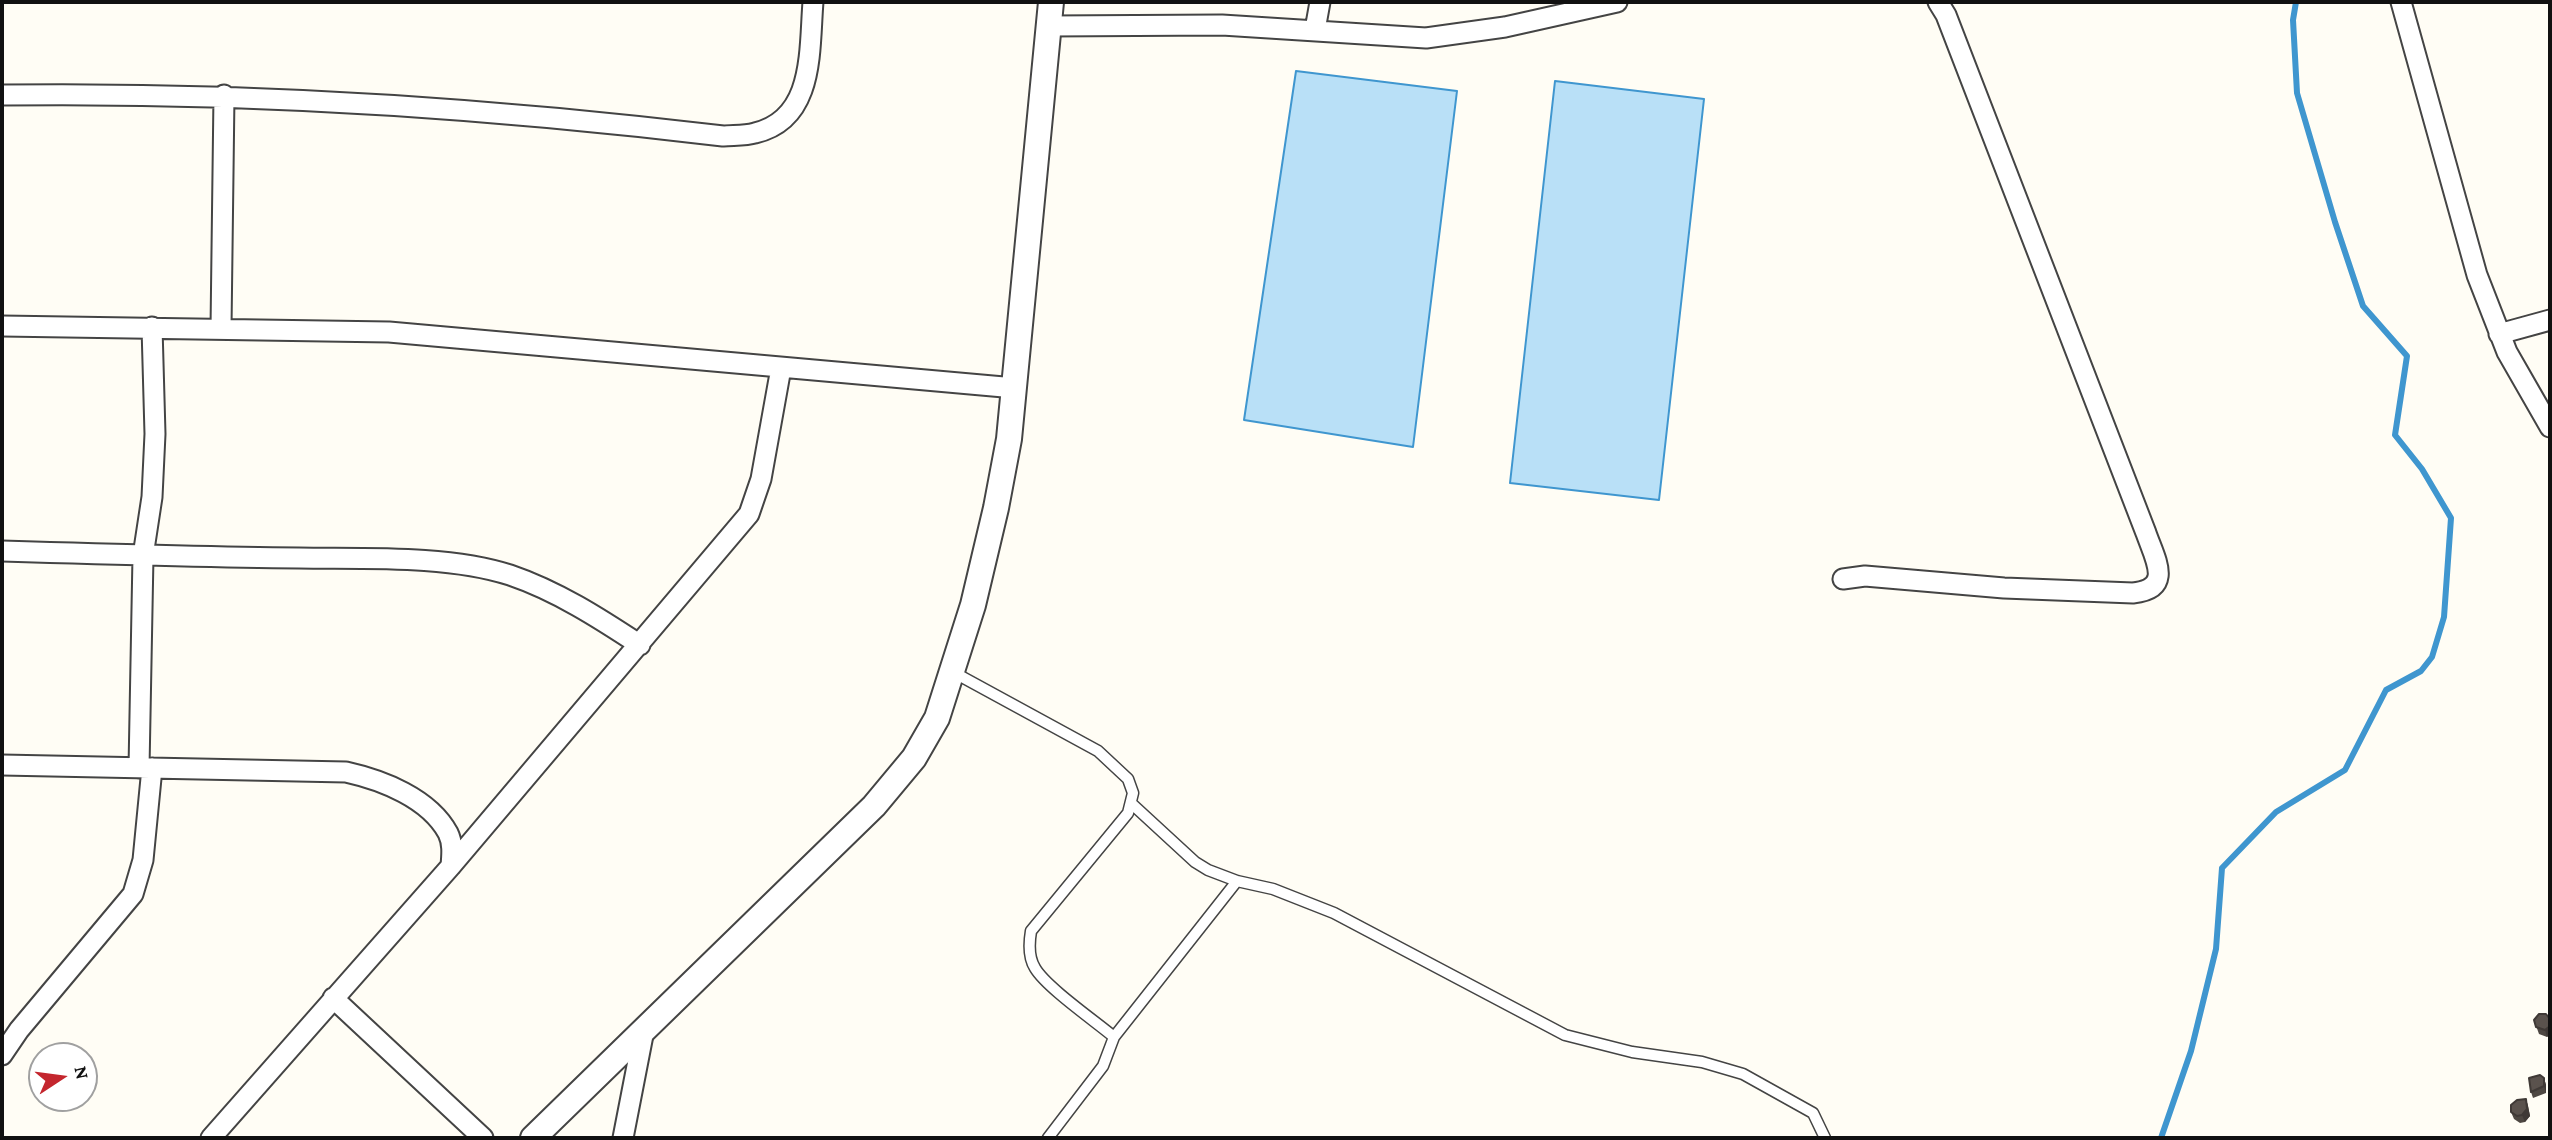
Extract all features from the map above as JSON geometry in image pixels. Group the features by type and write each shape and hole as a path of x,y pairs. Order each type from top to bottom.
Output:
{"street":[{"path":"2,94 224,95 472,111 723,136 754,134 774,127 793,111 806,81 813,2"},
{"path":"1315,30 1320,2"},
{"path":"533,1138 874,806 914,758 937,719 973,605 996,509 1009,439 1050,14 1174,24 1426,37 1505,27 1617,2"},
{"path":"1843,579 1865,576 2004,588 2133,593 2149,591 2155,587 2159,573 1985,113 1946,15 1938,2"},
{"path":"2400,2 2477,275 2507,352 2550,427"},
{"path":"221,328 224,95"},
{"path":"2500,334 2550,320"},
{"path":"2,326 389,332 1015,388"},
{"path":"2,1055 19,1030 134,894 140,878 143,860 145,768 143,556 152,496 155,434 152,327"},
{"path":"211,1138 451,866 749,514 761,479 781,368"},
{"path":"2,551 381,559 481,568 509,575 543,589 590,613 640,645"},
{"path":"2,765 346,772 366,776 398,790 426,808 441,823 449,835 452,848 451,866"},
{"path":"333,998 484,1138"},
{"path":"623,1138 644,1030"}],"lane":[{"path":"953,672 1098,751 1128,779 1133,793 1128,813 1031,930 1028,945 1035,968 1047,981 1114,1037"},
{"path":"1132,804 1195,862 1208,870 1334,913 1565,1035 1632,1052 1702,1062 1743,1074 1813,1113 1825,1138"},
{"path":"1048,1138 1103,1066 1114,1037 1237,881"}],"water":[{"path":"1296,71 1457,91 1413,447 1244,420"},
{"path":"1555,81 1704,99 1659,500 1510,483"}],"building":[{"path":"2539,1014 2546,1014 2550,1019 2550,1026 2545,1030 2536,1027 2534,1020"},
{"path":"2540,1075 2544,1078 2544,1086 2531,1092 2529,1078"},
{"path":"2526,1099 2527,1109 2522,1115 2517,1116 2511,1112 2511,1105 2517,1100"}],"waterway":[{"path":"2161,1138 2191,1051 2216,949 2222,868 2276,812 2345,770 2386,690 2421,671 2432,657 2444,617 2451,518 2422,469 2395,435 2407,356 2363,306 2335,222 2297,93 2293,20 2296,2"}]}
